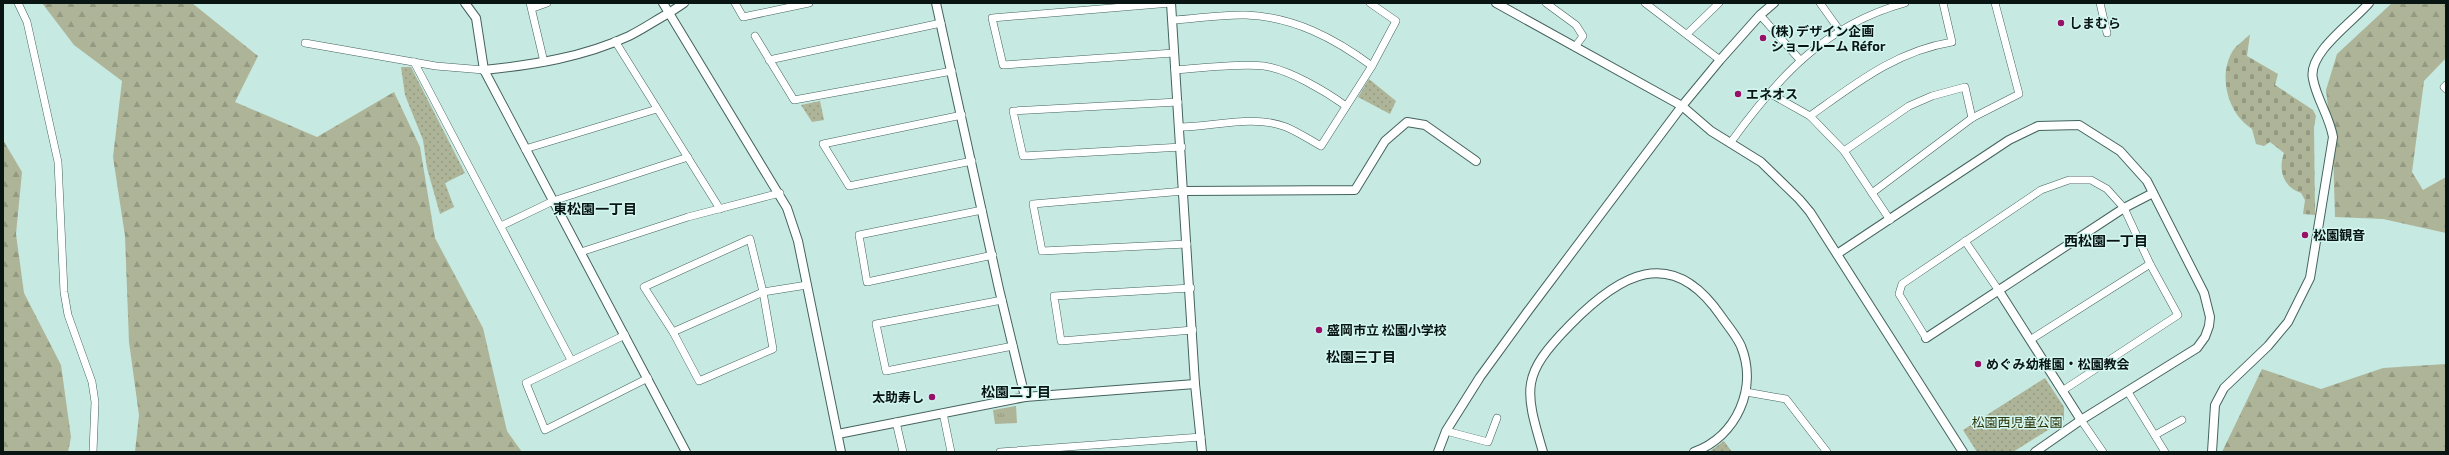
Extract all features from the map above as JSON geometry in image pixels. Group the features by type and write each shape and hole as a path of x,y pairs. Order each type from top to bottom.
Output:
{"street":[{"path":"18,3 27,22 58,162 64,292 68,315 92,382 95,402 93,452"},
{"path":"464,3 476,18 484,70 686,452"},
{"path":"544,62 532,5 547,3"},
{"path":"663,3 780,193 798,241 841,452"},
{"path":"305,43 414,62 484,70 544,62 584,53 629,36 684,3"},
{"path":"735,3 743,16 809,3"},
{"path":"936,3 1025,397"},
{"path":"1174,53 1003,65 992,18 1171,3 1179,127 1182,147 1195,384 1202,452"},
{"path":"1179,127 1241,122 1267,122 1286,127 1321,146 1372,66 1396,22 1370,3"},
{"path":"1496,3 1682,106 1711,131 1761,162 1799,199 1837,254 1963,452"},
{"path":"1546,3 1576,25 1583,36 1575,47"},
{"path":"1645,3 1720,60"},
{"path":"1687,34 1719,3"},
{"path":"1438,452 1446,431 1480,377 1528,310 1682,106 1760,15 1774,3"},
{"path":"1820,3 1840,30"},
{"path":"1731,142 1750,116 1771,94 1780,79 1800,60 1840,30 1886,8 1905,3"},
{"path":"1810,116 1874,70 1905,54 1929,45 1952,42 1943,3"},
{"path":"1872,193 1972,118 2019,94 1995,3"},
{"path":"2100,3 2107,34"},
{"path":"2212,452 2215,405 2224,388 2268,346 2288,322 2310,278 2332,137 2330,120 2313,79 2312,68 2323,48 2369,3"},
{"path":"1172,20 1245,15 1283,19 1318,32 1348,48 1372,66"},
{"path":"1760,15 1800,60"},
{"path":"769,60 941,23"},
{"path":"755,36 794,100 952,71"},
{"path":"615,41 720,209"},
{"path":"414,62 571,360"},
{"path":"1175,70 1264,66 1304,81 1328,93 1346,106"},
{"path":"2446,85 2444,87 2446,89"},
{"path":"1844,151 1908,106 1932,96 1965,87 1972,118"},
{"path":"1771,94 1810,116 1844,151 1890,220"},
{"path":"1178,102 1013,111 1023,156 1182,147"},
{"path":"525,149 657,109"},
{"path":"962,116 823,144 849,186 972,161"},
{"path":"1187,244 1042,251 1033,204 1184,191 1355,190 1385,141 1407,122 1425,125 1476,161"},
{"path":"1837,254 2009,140 2038,126 2079,125 2120,151 2147,181 2204,293 2210,317 2210,326 2206,337 2197,348 2081,420 2036,452"},
{"path":"501,226 553,201 688,158"},
{"path":"2062,390 2178,315 2150,264 2124,208 2117,198 2101,183 2091,180 2069,180 2041,190 1902,284 1899,294 1926,338 2124,208 2153,193"},
{"path":"581,252 720,209 780,193"},
{"path":"982,210 859,235 867,282 993,255"},
{"path":"750,239 763,292 773,349 699,381 673,332 644,287 750,239"},
{"path":"1965,241 2103,452"},
{"path":"2030,340 2150,264"},
{"path":"1543,452 1529,396 1534,371 1543,354 1599,296 1633,277 1653,273 1679,277 1701,291 1741,346 1746,368 1746,392 1738,414 1727,430 1713,443 1694,452"},
{"path":"673,332 763,292 807,285"},
{"path":"1190,288 1054,296 1061,341 1193,330"},
{"path":"1002,300 876,324 886,371 1013,346"},
{"path":"625,335 526,383 546,430 648,378"},
{"path":"838,434 1025,397 1195,384"},
{"path":"1746,392 1786,399 1827,452"},
{"path":"2128,392 2165,452"},
{"path":"943,413 951,452"},
{"path":"1446,431 1488,442 1497,418"},
{"path":"2154,436 2182,420"},
{"path":"896,422 902,452"},
{"path":"1000,452 1201,438"}],"green space":[{"path":"42,3 192,3 258,56 235,102 317,137 394,92 420,147 435,238 483,328 507,431 522,452 135,452 139,415 129,342 125,236 113,157 122,81 74,45"},
{"path":"2392,3 2446,3 2446,58 2424,81 2412,172 2423,190 2446,177 2446,233 2383,219 2335,217 2333,150 2326,90 2337,54"},
{"path":"2250,34 2247,56 2278,74 2275,85 2313,110 2316,116 2314,127 2315,215 2303,214 2305,200 2301,193 2290,187 2286,182 2282,172 2282,159 2284,153 2270,142 2264,146 2256,144 2252,129 2237,114 2231,105 2226,83 2228,62 2234,49"},
{"path":"401,67 411,67 465,173 445,183 454,207 440,214 427,168 423,140 405,95"},
{"path":"1369,79 1396,101 1390,114 1358,97"},
{"path":"820,101 824,120 812,122 801,105"},
{"path":"3,140 22,172 16,234 24,293 61,365 71,437 68,452 3,452"},
{"path":"2446,364 2446,452 2222,452 2262,369 2321,389 2383,368"},
{"name":"松園西児童公園","path":"2045,378 2064,407 2064,420 2013,452 1977,452 1963,430"},
{"path":"1016,406 1017,423 995,424 993,410"},
{"path":"1724,441 1732,452 1709,452"}],"place":[{"name":"しまむら","path":"2061,23"},
{"name":"(株) デザイン企画 ショールーム Réfor","path":"1763,38"},
{"name":"エネオス","path":"1738,94"},
{"name":"松園観音","path":"2305,235"},
{"name":"盛岡市立 松園小学校","path":"1319,330"},
{"name":"めぐみ幼稚園・松園教会","path":"1978,364"},
{"name":"太助寿し","path":"932,397"}],"district":[{"name":"東松園一丁目","path":"595,208"},
{"name":"西松園一丁目","path":"2106,240"},
{"name":"松園三丁目","path":"1361,356"},
{"name":"松園二丁目","path":"1016,391"}]}
